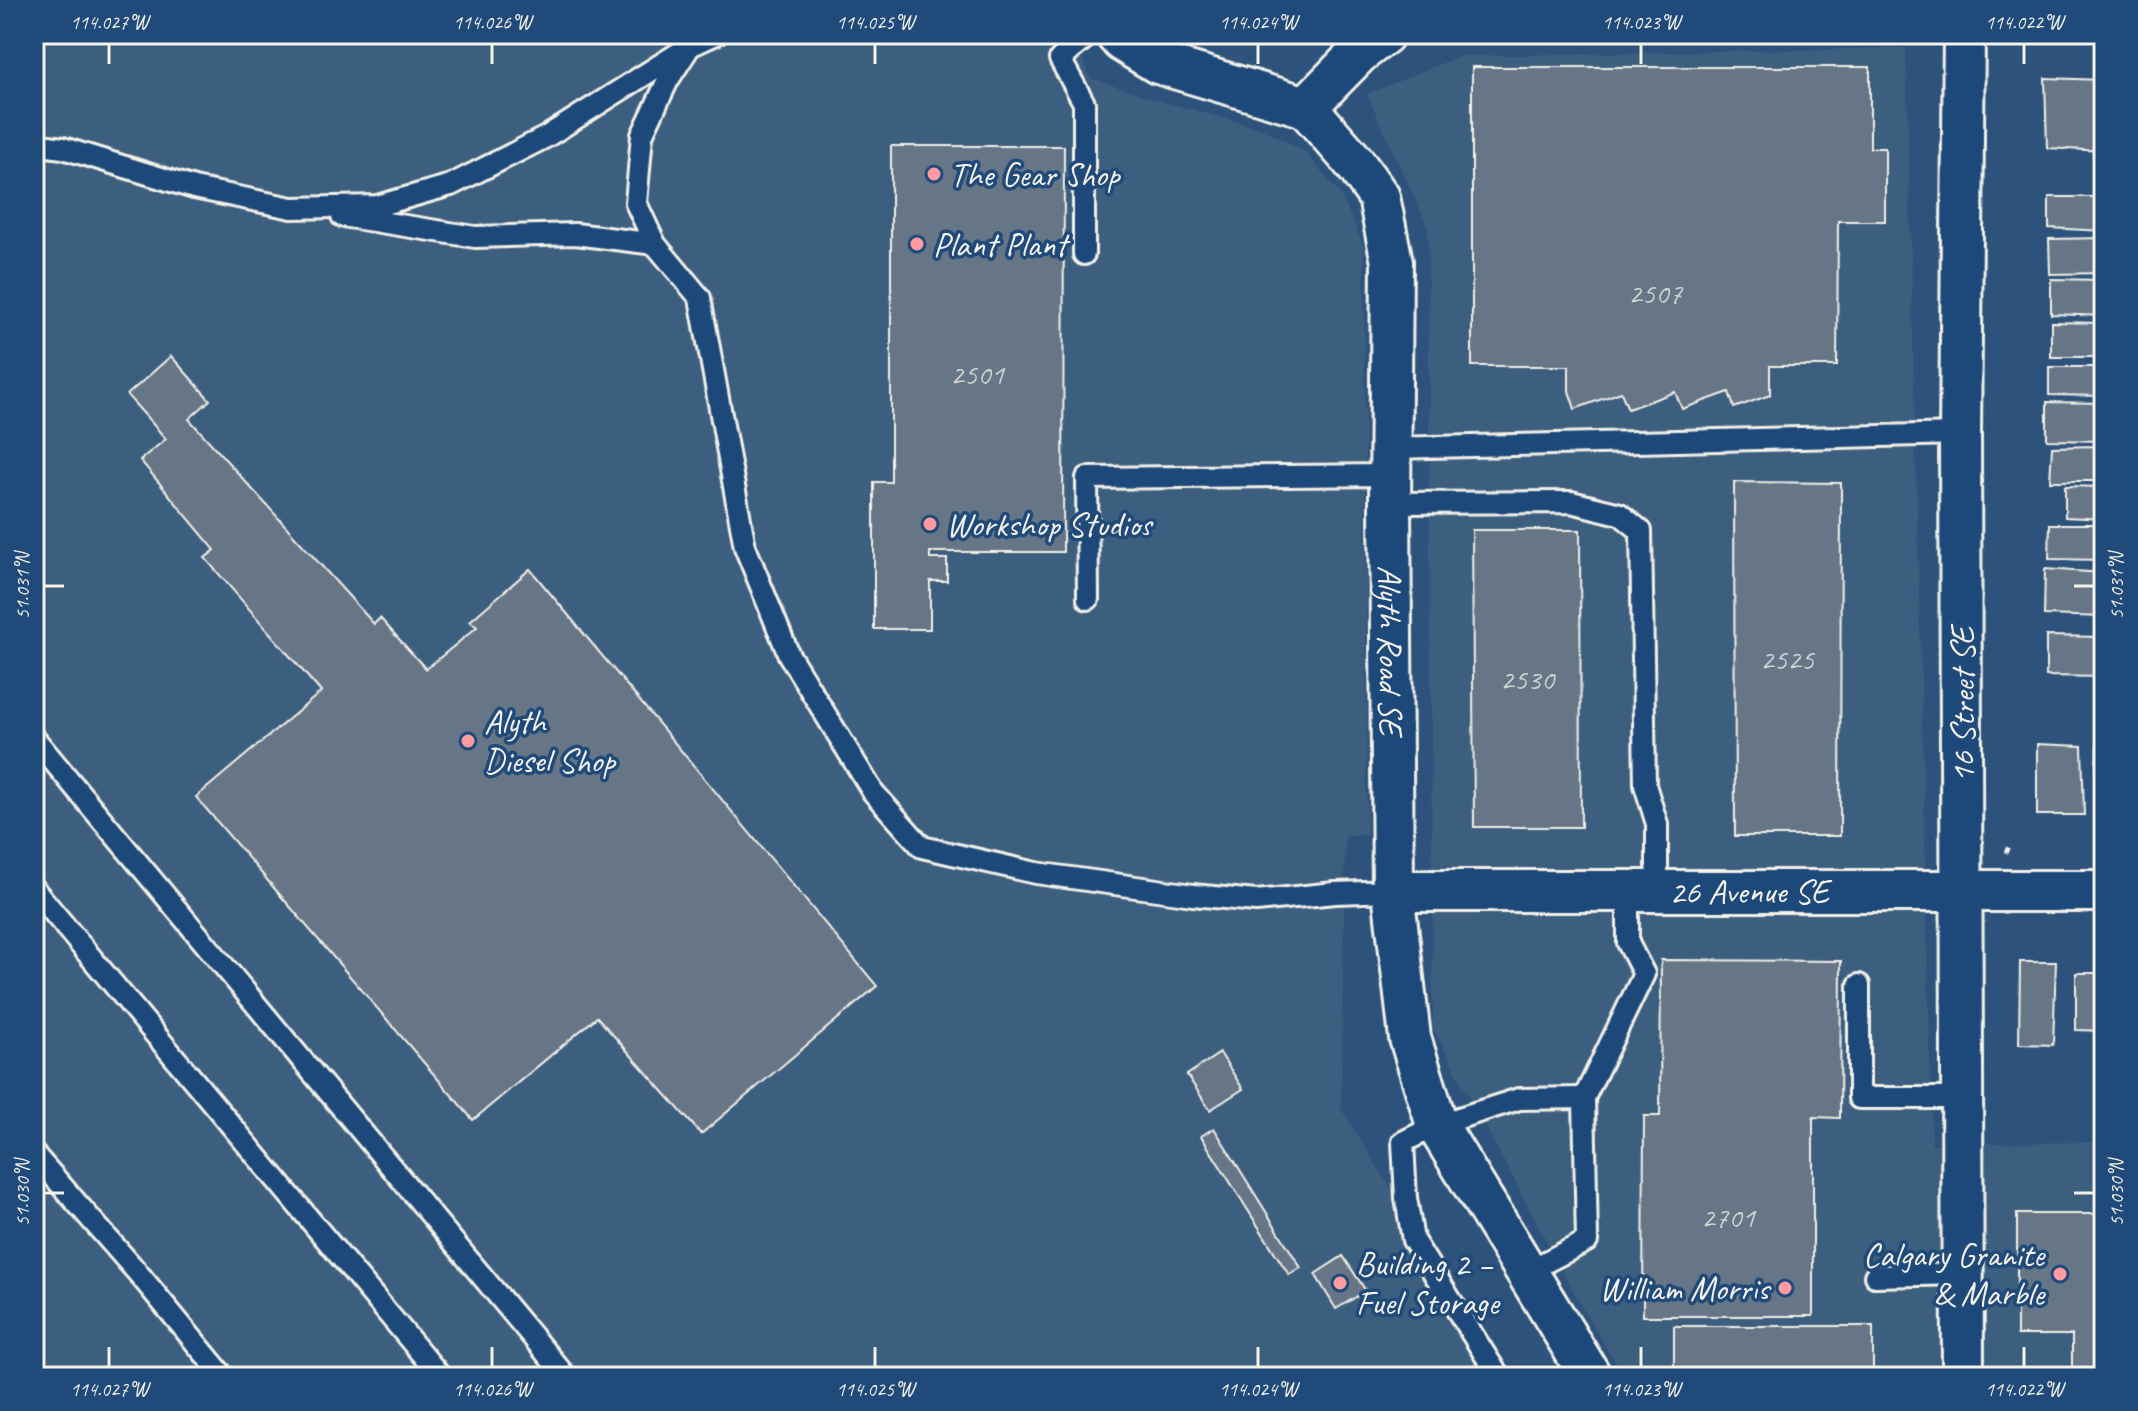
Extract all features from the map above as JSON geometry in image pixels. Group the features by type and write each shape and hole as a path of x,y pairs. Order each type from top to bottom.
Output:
{"street":[{"path":"1116,34 1158,63 1306,107 1359,53 1384,34"},
{"name":"16 Street SE","path":"1963,1377 1960,434 1964,34"},
{"name":"Alyth Road SE","path":"1306,107 1354,162 1379,197 1392,262 1393,891 1410,1038 1437,1125 1591,1377"},
{"name":"26 Avenue SE","path":"1393,891 2104,891"}],"lane":[{"path":"292,208 377,206 451,185 546,137 690,46 716,34"},
{"path":"1084,254 1084,103 1060,59 1090,34"},
{"path":"690,46 668,80 642,135 636,203 655,244 700,298 745,547 789,655 873,792 922,847 1036,873 1256,901 1393,891"},
{"path":"34,144 63,148 194,188 292,208 475,237 575,234 655,244"},
{"path":"1088,599 1087,478 1390,475 1960,434"},
{"path":"1390,475 1571,502 1620,514 1641,531 1645,785 1657,824 1643,892 1628,943 1644,974 1584,1098 1587,1241 1526,1272"},
{"path":"34,738 566,1377"},
{"path":"34,889 441,1377"},
{"path":"1859,985 1859,1098 1962,1098"},
{"path":"1499,1377 1413,1240 1406,1198 1403,1142 1437,1125 1519,1099 1584,1098"},
{"path":"34,1154 224,1377"},
{"path":"1875,1276 1962,1274"}],"path":[{"path":"2006,853 2011,842"}],"shaded area":[{"path":"34,34 1071,34 1091,78 1160,101 1260,128 1304,151 1341,195 1364,247 1367,835 1345,836 1341,1109 1509,1377 34,1377"},
{"path":"1906,48 1932,1144 2104,1142 2104,1377 1625,1377 1585,1313 1433,1028 1428,227 1367,94 1460,56"}],"building":[{"path":"1472,67 1870,67 1870,148 1885,148 1885,221 1838,221 1837,366 1770,366 1770,395 1734,408 1729,392 1682,409 1675,392 1628,409 1621,392 1575,409 1569,391 1569,366 1472,366"},
{"path":"2045,78 2104,80 2104,151 2047,148"},
{"path":"891,146 1064,146 1063,552 930,552 930,559 947,559 947,581 930,581 930,629 874,629 874,482 891,482"},
{"path":"2049,197 2104,197 2104,231 2049,228"},
{"path":"2104,238 2104,273 2050,274 2049,239"},
{"path":"2051,279 2104,280 2104,316 2051,314"},
{"path":"2051,322 2104,323 2103,357 2051,357"},
{"name":"Alyth Diesel Shop","path":"171,356 210,400 189,419 374,624 380,618 426,669 477,627 470,621 530,569 877,986 701,1134 597,1017 473,1120 196,797 321,692 205,558 215,550 140,460 166,439 127,395"},
{"path":"2049,367 2104,367 2104,396 2049,395"},
{"path":"2047,402 2104,403 2104,441 2047,440"},
{"path":"2098,446 2098,481 2050,481 2052,447"},
{"path":"1734,482 1841,483 1840,836 1735,836"},
{"path":"2065,486 2104,487 2104,519 2065,517"},
{"path":"2050,524 2104,524 2104,560 2049,559"},
{"path":"1472,530 1580,530 1581,827 1474,827"},
{"path":"2045,569 2103,573 2104,617 2044,615"},
{"path":"2046,636 2104,637 2104,677 2046,676"},
{"path":"2037,744 2082,746 2084,815 2037,815"},
{"path":"2097,745 2104,745 2104,810 2095,810"},
{"path":"1661,960 1841,961 1840,1118 1813,1117 1813,1316 1643,1316 1644,1116 1660,1116"},
{"path":"2020,962 2056,962 2053,1045 2019,1044"},
{"path":"2076,973 2104,973 2104,1031 2076,1030"},
{"path":"1220,1053 1243,1089 1210,1110 1187,1075"},
{"path":"1214,1128 1301,1268 1289,1275 1201,1136"},
{"name":"Calgary Granite & Marble","path":"2017,1214 2104,1214 2104,1377 2072,1377 2072,1335 2017,1335"},
{"name":"Building 2 – Fuel Storage","path":"1343,1256 1366,1291 1336,1309 1315,1274"},
{"path":"1674,1326 1873,1326 1873,1377 1674,1377"}],"place":[{"name":"The Gear Shop","path":"934,174"},
{"name":"Plant Plant","path":"917,244"},
{"name":"Workshop Studios","path":"930,524"},
{"name":"Alyth Diesel Shop","path":"468,741"},
{"name":"Calgary Granite & Marble","path":"2060,1274"},
{"name":"Building 2 – Fuel Storage","path":"1340,1283"},
{"name":"William Morris","path":"1785,1288"}]}
